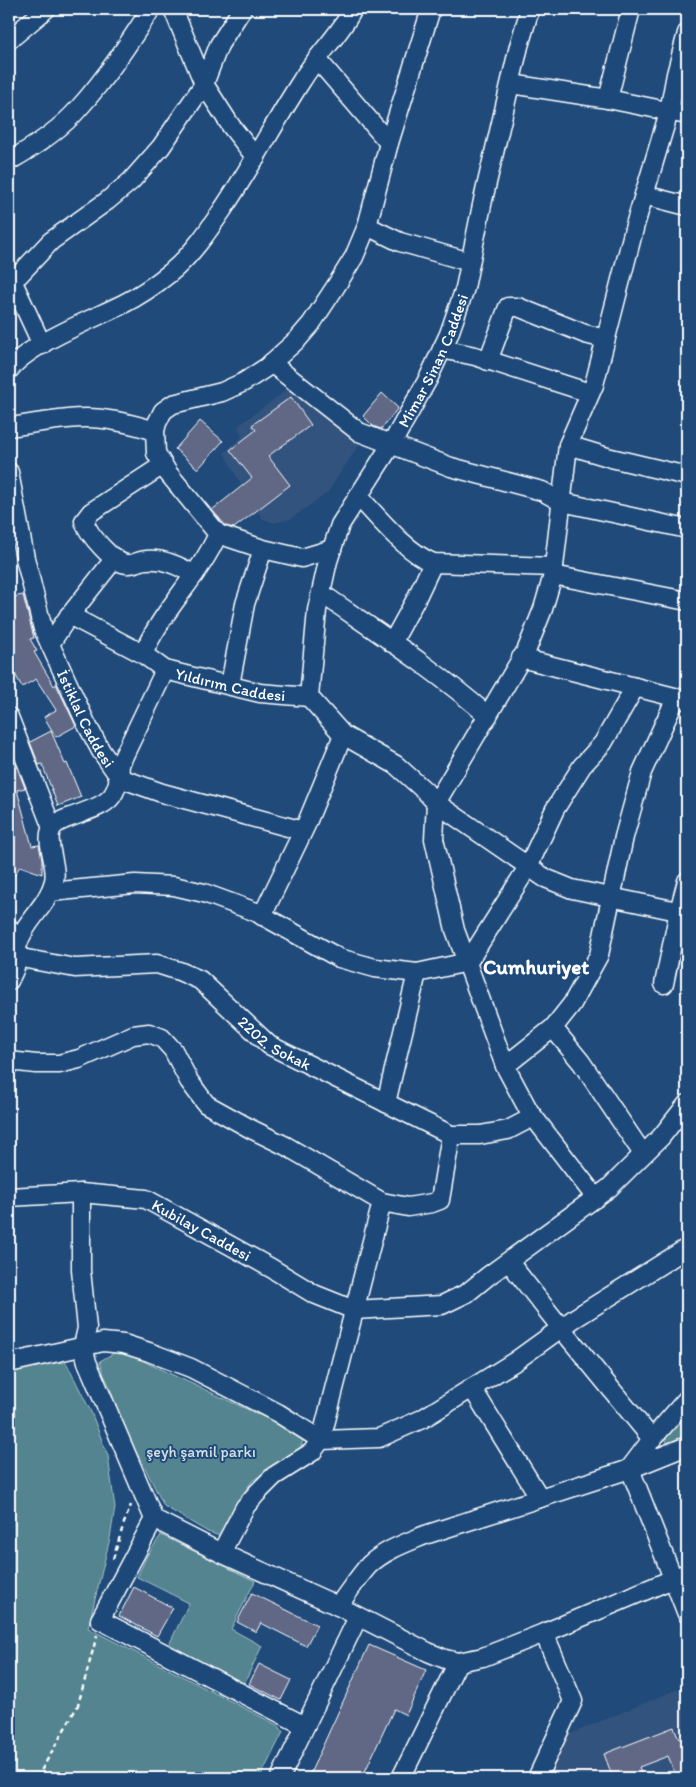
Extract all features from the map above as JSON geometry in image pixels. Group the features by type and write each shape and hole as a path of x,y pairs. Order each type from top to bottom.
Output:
{"street":[{"path":"9,40 46,9"},
{"path":"9,161 55,131 78,109 133,38 151,9"},
{"path":"173,9 204,84 231,126 256,158"},
{"path":"42,345 12,280 20,275 51,241 107,201 131,181 161,147 204,84 219,45 242,9"},
{"path":"9,370 25,354 124,304 172,272 210,229 256,158 303,77 352,9"},
{"path":"332,549 302,558 263,549 218,534 163,465 156,453 155,431 163,411 173,404 222,392 244,382 271,363 298,339 311,324 354,257 367,226 388,143 431,9"},
{"name":"Mimar Sinan Caddesi","path":"309,697 317,610 340,525 391,445 428,379 442,349 465,288 483,200 530,9"},
{"path":"608,99 631,9"},
{"path":"596,1198 533,1117 505,1066 455,930 434,839 436,803 522,658 543,609 554,571 568,445 594,385 644,195 669,112 676,74 687,33"},
{"path":"317,59 388,143"},
{"path":"511,84 608,99 687,115"},
{"path":"644,195 687,206"},
{"path":"367,226 400,242 470,262"},
{"path":"488,361 508,308 518,307 585,334 605,339"},
{"path":"442,349 488,361 590,393"},
{"path":"271,363 359,432 391,445 451,467 542,491 562,502 687,529"},
{"path":"9,427 88,418 132,424 155,431"},
{"path":"568,445 611,458 687,476"},
{"path":"163,465 91,512 84,521 87,530 119,562 128,565 146,560 161,560 178,564 194,574"},
{"name":"İstiklal Caddesi","path":"9,472 12,499 32,592 43,629 86,723 101,751 120,778 162,793 303,831"},
{"path":"358,496 404,543 422,558 433,563 554,571 687,601"},
{"path":"143,654 162,620 205,560 218,534"},
{"path":"230,685 245,604 263,549"},
{"path":"50,644 70,615 115,558"},
{"path":"392,643 433,563"},
{"path":"321,593 458,690 488,716"},
{"path":"70,615 143,654 165,670"},
{"path":"505,1066 552,1028 572,1004 599,955 624,837 642,772 682,699 522,658"},
{"name":"Yıldırım Caddesi","path":"52,828 62,820 109,801 116,792 120,778 120,764 165,670 260,692 309,697"},
{"path":"50,892 135,884 174,886 204,893 262,916 339,958 375,968 416,973 468,962 528,867 555,809 582,766 603,743 635,687"},
{"path":"309,697 343,735 396,765 436,803 545,878 572,889 683,912"},
{"path":"9,717 52,828 49,838 54,859 55,880 46,902 29,923 15,951"},
{"path":"262,916 303,831 343,735"},
{"path":"664,984 683,912 687,881"},
{"path":"9,928 15,951 15,968 9,981"},
{"name":"2202. Sokak","path":"15,951 74,968 157,964 179,971 200,980 269,1045 451,1135 480,1135 508,1130 533,1117"},
{"path":"386,1103 416,973"},
{"path":"552,1028 591,1076 643,1154"},
{"path":"9,1062 60,1064 79,1059 133,1035 149,1033 162,1038 173,1050 189,1081 206,1104 286,1146 382,1202 408,1207 440,1200 451,1135"},
{"path":"354,1310 442,1305 468,1293 609,1188 660,1137 687,1104"},
{"path":"81,1193 81,1270 87,1328 83,1346 87,1362 154,1519 221,1553 338,1606 428,1652 458,1662 482,1657 544,1633 680,1576"},
{"name":"Kubilay Caddesi","path":"9,1197 81,1193 146,1199 272,1268 314,1294 354,1310"},
{"path":"221,1553 245,1507 257,1493 274,1476 312,1452 321,1440 382,1202"},
{"path":"9,1363 103,1342 124,1344 191,1368 278,1413 321,1440 379,1438 422,1419 514,1362 575,1318 684,1256"},
{"path":"509,1262 652,1439"},
{"path":"472,1388 540,1498"},
{"path":"630,1469 652,1439 687,1399"},
{"path":"338,1606 369,1566 388,1552 425,1534 630,1469 687,1446"},
{"path":"630,1469 680,1576 687,1614"},
{"path":"154,1519 100,1620 305,1726"},
{"path":"280,1778 358,1617"},
{"path":"537,1778 573,1701 544,1633"},
{"path":"401,1778 458,1662"}],"shaded area":[{"path":"292,386 361,442 327,493 291,519 275,523 263,519 246,494 224,453 242,437 238,426"},
{"path":"685,1686 687,1693 687,1778 548,1778 563,1737"}],"green space":[{"name":"şeyh şamil parkı","path":"114,1353 132,1353 147,1363 281,1425 304,1438 299,1451 252,1481 232,1511 220,1536 208,1532 164,1506 121,1425 109,1385 104,1375 100,1361"},
{"path":"66,1362 91,1412 108,1456 115,1508 110,1538 88,1628 279,1726 283,1732 260,1778 9,1778 9,1373 44,1364"},
{"path":"687,1407 687,1435 667,1443 663,1433"},
{"path":"161,1535 255,1581 231,1629 262,1646 243,1686 168,1647 189,1603 137,1577 147,1556"}],"building":[{"path":"382,393 398,408 381,429 373,426 363,416"},
{"path":"291,397 311,425 268,456 290,485 234,528 226,526 212,510 252,478 230,450 256,430 252,425"},
{"path":"200,421 223,441 198,469 175,449"},
{"path":"23,595 34,638 30,639 37,651 34,652 54,686 56,684 76,726 56,737 44,717 56,710 36,679 22,687 9,663 9,598"},
{"path":"51,731 81,797 58,806 42,764 39,765 30,742"},
{"path":"11,751 25,788 17,790 32,846 39,845 42,859 42,874 20,866 9,884 9,752"},
{"path":"134,1587 173,1608 157,1636 119,1616"},
{"path":"252,1593 317,1625 306,1646 261,1623 256,1632 237,1622"},
{"path":"369,1645 426,1670 406,1715 394,1709 362,1778 308,1778"},
{"path":"259,1664 291,1680 281,1700 249,1684"},
{"path":"674,1727 679,1739 682,1738 687,1751 687,1778 677,1778 668,1756 639,1767 643,1778 613,1778 604,1754"}],"district":[{"name":"Cumhuriyet","path":"536,967"}]}
